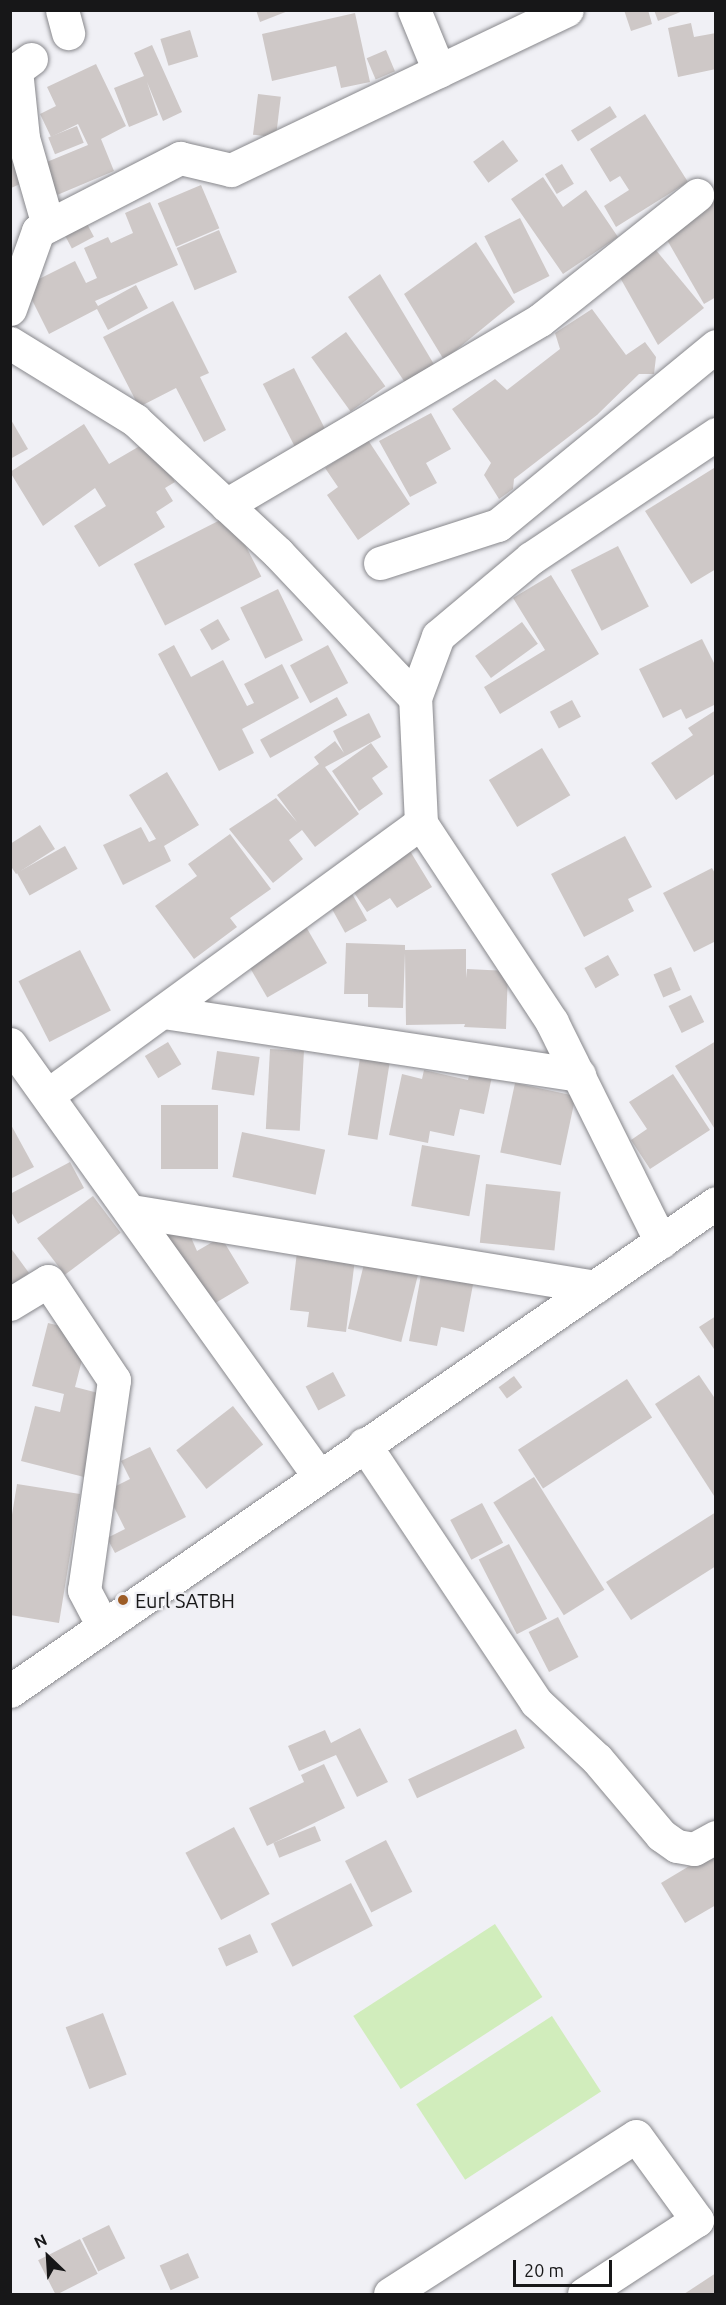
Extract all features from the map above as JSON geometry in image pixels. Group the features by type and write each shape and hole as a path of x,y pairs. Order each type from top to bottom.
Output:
{"street":[{"path":"414,10 439,71"},
{"path":"10,309 38,231 48,225 180,158 231,170 567,10"},
{"path":"31,59 16,70 23,138 48,225"},
{"path":"226,505 540,320 697,195"},
{"path":"10,343 135,420 278,553 415,698"},
{"path":"380,563 498,525 714,350"},
{"path":"661,1242 552,1022 421,823 415,698 438,636 531,558 716,434"},
{"path":"49,1094 421,823"},
{"path":"163,1012 579,1075"},
{"path":"12,1051 49,1094 318,1476"},
{"path":"10,1691 364,1444 716,1203"},
{"path":"131,1211 595,1287"},
{"path":"10,1304 48,1281 114,1380 84,1590 103,1626"},
{"path":"364,1444 536,1702 597,1759 661,1835 677,1846 693,1849 716,1837"},
{"path":"390,2295 636,2136 697,2220 585,2295"}],"green space":[{"path":"495,1924 542,1997 401,2089 353,2016"},
{"path":"552,2016 601,2091 465,2180 416,2104"}],"building":[{"path":"256,10 288,10 288,11 260,22"},
{"path":"624,10 648,10 652,24 631,31"},
{"path":"654,10 683,10 683,11 658,21"},
{"path":"355,13 370,82 341,88 336,66 272,81 262,34"},
{"path":"691,23 694,37 716,33 716,69 678,77 668,28"},
{"path":"190,30 198,57 169,66 160,39"},
{"path":"152,45 182,112 163,121 147,82 158,115 129,127 114,88 144,76 134,53"},
{"path":"386,50 395,71 376,79 367,58"},
{"path":"96,64 126,126 101,139 114,171 50,198 37,166 88,145 78,124 51,137 40,114 56,106 47,87"},
{"path":"258,94 281,97 276,137 253,135"},
{"path":"610,106 617,117 578,141 571,130"},
{"path":"645,114 688,182 616,227 604,206 629,190 620,176 610,182 590,149"},
{"path":"77,126 84,143 55,154 48,138"},
{"path":"503,140 518,161 488,183 473,162"},
{"path":"11,143 27,181 11,188"},
{"path":"562,164 574,184 557,194 545,174"},
{"path":"543,177 563,207 586,190 618,237 563,274 511,199"},
{"path":"201,185 219,228 176,247 158,203"},
{"path":"716,200 716,297 704,304 663,233"},
{"path":"150,202 178,265 95,301 98,306 136,285 148,308 108,330 97,309 49,334 25,286 75,261 86,283 97,278 84,248 108,237 111,243 133,233 125,213"},
{"path":"520,218 550,276 514,294 484,236"},
{"path":"85,220 94,237 72,249 63,232"},
{"path":"219,230 237,272 195,290 177,248"},
{"path":"476,242 515,302 444,360 404,294"},
{"path":"655,249 704,308 658,345 618,274"},
{"path":"380,274 435,366 406,384 348,297"},
{"path":"173,301 209,373 200,377 226,430 204,442 176,388 139,407 103,337"},
{"path":"592,309 626,355 645,342 656,357 654,374 639,374 597,415 514,479 513,489 499,499 484,475 491,463 452,409 495,379 507,390 560,349 555,333"},
{"path":"346,332 385,386 351,411 311,357"},
{"path":"294,368 328,434 296,450 263,384"},
{"path":"431,413 451,449 426,463 437,483 410,497 379,441"},
{"path":"10,418 28,449 10,459"},
{"path":"84,424 109,464 150,440 175,482 165,488 173,501 156,512 165,527 99,567 74,526 106,506 95,488 43,526 10,472"},
{"path":"368,440 410,504 358,540 327,495 338,487 325,468"},
{"path":"714,468 716,569 691,584 645,511"},
{"path":"230,515 261,576 165,626 134,564"},
{"path":"618,546 649,607 602,631 571,570"},
{"path":"551,575 599,654 500,714 484,687 545,650 513,598"},
{"path":"278,589 303,640 265,659 240,607"},
{"path":"218,619 230,640 212,650 200,630"},
{"path":"522,622 538,644 491,678 475,656"},
{"path":"702,639 716,667 716,704 686,719 681,709 663,718 639,669"},
{"path":"174,645 191,677 223,660 247,706 254,703 244,684 282,664 299,698 242,729 254,753 219,771 158,654"},
{"path":"328,645 348,683 310,703 290,665"},
{"path":"337,697 347,715 270,758 260,740"},
{"path":"572,700 581,717 559,729 550,712"},
{"path":"716,710 716,773 676,800 651,763 693,735 688,728"},
{"path":"369,713 381,737 325,767 359,814 315,847 302,830 289,840 303,859 273,883 229,829 276,798 297,822 277,795 319,764 314,757 335,741 344,753 333,731"},
{"path":"371,743 388,767 372,778 383,794 359,811 332,771"},
{"path":"542,748 570,795 517,827 489,780"},
{"path":"167,772 199,825 164,846 171,861 123,885 103,845 141,827 149,842 156,839 129,795"},
{"path":"40,825 55,849 16,874 10,865 10,844"},
{"path":"230,834 271,889 230,918 237,927 194,959 155,906 197,876 188,864"},
{"path":"625,836 652,887 628,899 634,911 584,937 551,874"},
{"path":"65,846 78,869 30,895 17,873"},
{"path":"410,851 432,887 397,908 390,898 367,912 351,888"},
{"path":"712,868 716,875 716,941 694,952 663,893"},
{"path":"350,890 367,921 345,933 328,902"},
{"path":"305,925 327,963 267,998 245,959"},
{"path":"346,943 405,945 405,950 466,949 466,978 467,969 508,971 506,1029 464,1027 465,1024 406,1025 405,953 403,1008 368,1007 368,994 344,994"},
{"path":"80,950 111,1011 49,1042 19,981"},
{"path":"608,955 619,975 596,988 584,968"},
{"path":"671,967 681,990 663,997 654,974"},
{"path":"691,995 704,1022 682,1033 669,1006"},
{"path":"716,1041 716,1131 675,1066"},
{"path":"168,1042 181,1064 158,1078 145,1056"},
{"path":"270,1049 304,1051 300,1131 266,1129"},
{"path":"217,1051 260,1057 254,1096 212,1090"},
{"path":"360,1058 390,1063 377,1140 348,1135"},
{"path":"472,1062 494,1067 484,1114 460,1109 454,1136 430,1131 428,1143 389,1135 402,1074 422,1079 424,1070 468,1080"},
{"path":"673,1074 710,1130 650,1169 631,1140 647,1129 629,1102"},
{"path":"515,1083 576,1096 561,1165 500,1152"},
{"path":"161,1105 218,1105 218,1169 161,1169"},
{"path":"10,1123 34,1167 10,1179"},
{"path":"242,1132 325,1150 316,1195 232,1177"},
{"path":"422,1145 480,1155 469,1216 411,1206"},
{"path":"70,1162 84,1188 18,1224 10,1210 10,1194"},
{"path":"486,1184 561,1192 554,1251 480,1243"},
{"path":"93,1196 121,1233 65,1275 37,1238"},
{"path":"163,1235 190,1235 197,1251 221,1237 249,1283 207,1308"},
{"path":"10,1247 29,1273 10,1286"},
{"path":"297,1252 355,1259 346,1332 307,1327 309,1312 290,1310"},
{"path":"367,1252 420,1265 401,1342 348,1329"},
{"path":"423,1264 475,1274 464,1332 441,1327 437,1346 409,1341"},
{"path":"716,1316 716,1352 699,1327"},
{"path":"48,1323 89,1333 75,1387 106,1395 84,1477 21,1461 35,1406 60,1412 64,1394 32,1386"},
{"path":"333,1372 346,1396 318,1410 306,1387"},
{"path":"699,1375 716,1400 716,1499 655,1404"},
{"path":"514,1376 522,1387 507,1398 499,1387"},
{"path":"627,1379 652,1418 543,1488 518,1450"},
{"path":"233,1406 263,1445 206,1489 176,1450"},
{"path":"150,1447 186,1517 115,1553 107,1538 125,1529 106,1491 130,1479 121,1461"},
{"path":"534,1477 604,1590 564,1615 493,1502"},
{"path":"17,1484 80,1494 59,1623 10,1615 10,1527"},
{"path":"482,1503 503,1543 471,1560 450,1520"},
{"path":"716,1512 716,1566 631,1620 606,1582"},
{"path":"509,1544 547,1619 517,1634 479,1559"},
{"path":"558,1617 578,1657 549,1672 529,1632"},
{"path":"360,1728 388,1782 357,1797 336,1755 299,1771 288,1746 325,1730 331,1743"},
{"path":"516,1729 525,1748 417,1798 408,1779"},
{"path":"324,1764 345,1808 267,1846 249,1808 304,1782 301,1775"},
{"path":"315,1826 321,1841 279,1858 273,1843"},
{"path":"234,1827 270,1894 221,1920 185,1853"},
{"path":"386,1840 412,1892 371,1913 345,1861"},
{"path":"716,1850 716,1905 685,1923 661,1883"},
{"path":"351,1883 373,1926 293,1967 271,1924"},
{"path":"250,1934 258,1952 226,1967 218,1948"},
{"path":"103,2013 127,2075 89,2089 66,2027"},
{"path":"109,2225 125,2258 98,2271 82,2238"},
{"path":"80,2239 98,2274 55,2294 38,2260"},
{"path":"188,2253 199,2278 171,2290 160,2266"},
{"path":"716,2273 716,2294 684,2294"}],"place":[{"name":"Eurl SATBH","path":"123,1600"}]}
